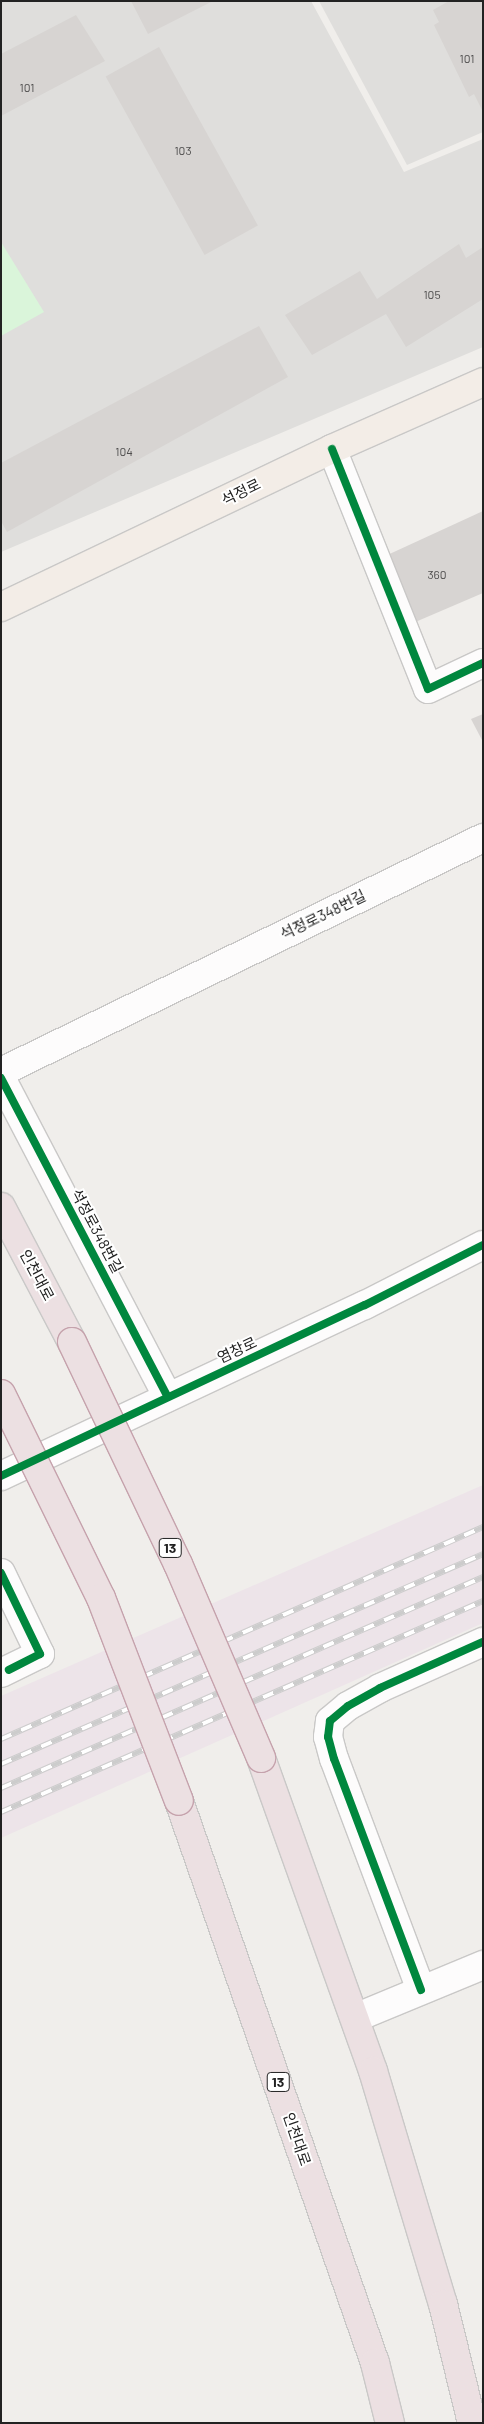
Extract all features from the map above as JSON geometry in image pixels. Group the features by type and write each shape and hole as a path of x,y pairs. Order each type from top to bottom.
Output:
{"highway":[{"name":"인천대로","path":"1,1208 72,1342 178,1564 261,1758 355,2018"},
{"name":"인천대로","path":"1,1394 101,1598 179,1801 375,2363 390,2423"},
{"name":"13","path":"355,2018 443,2304 472,2423"}],"main road":[{"name":"석정로","path":"1,607 332,448 483,382"}],"street":[{"path":"332,448 428,688 483,663"},
{"name":"석정로348번길","path":"1,1072 483,838"},
{"name":"석정로348번길","path":"1,1078 168,1398"},
{"name":"염창로","path":"1,1476 168,1398 483,1245"},
{"path":"1,1573 40,1654 5,1671"},
{"path":"421,1990 334,1759 328,1737 330,1720 348,1706 380,1688 483,1642"},
{"path":"355,2018 483,1965"}],"shaded area":[{"path":"1,1 311,1 404,172 483,139 483,347 1,552"},
{"path":"319,1 483,1 483,132 407,165"},
{"path":"483,1485 483,1623 1,1838 1,1696"}],"green space":[{"path":"1,242 44,312 1,336"}],"building":[{"path":"131,1 213,1 148,34"},
{"path":"449,1 483,1 483,112 474,94 469,97 434,25 439,22 433,10"},
{"path":"76,15 105,61 1,116 1,54"},
{"path":"159,47 258,225 205,255 106,77"},
{"path":"459,244 466,258 483,247 483,299 406,347 386,314 312,355 285,315 360,271 377,299"},
{"path":"259,326 288,377 7,532 1,521 1,463"},
{"path":"483,511 483,593 413,623 383,557"},
{"path":"483,714 483,742 471,719"}],"railway":[{"path":"1,1739 483,1527"},
{"path":"1,1764 483,1554"},
{"path":"1,1788 483,1577"},
{"path":"1,1812 483,1601"}],"cycle path":[{"path":"332,449 428,689 483,663"},
{"path":"1,1078 168,1397"},
{"path":"1,1476 365,1305 483,1245"},
{"path":"1,1573 40,1654 9,1670"},
{"path":"421,1990 334,1759 328,1737 330,1721 348,1706 380,1688 483,1642"}]}
